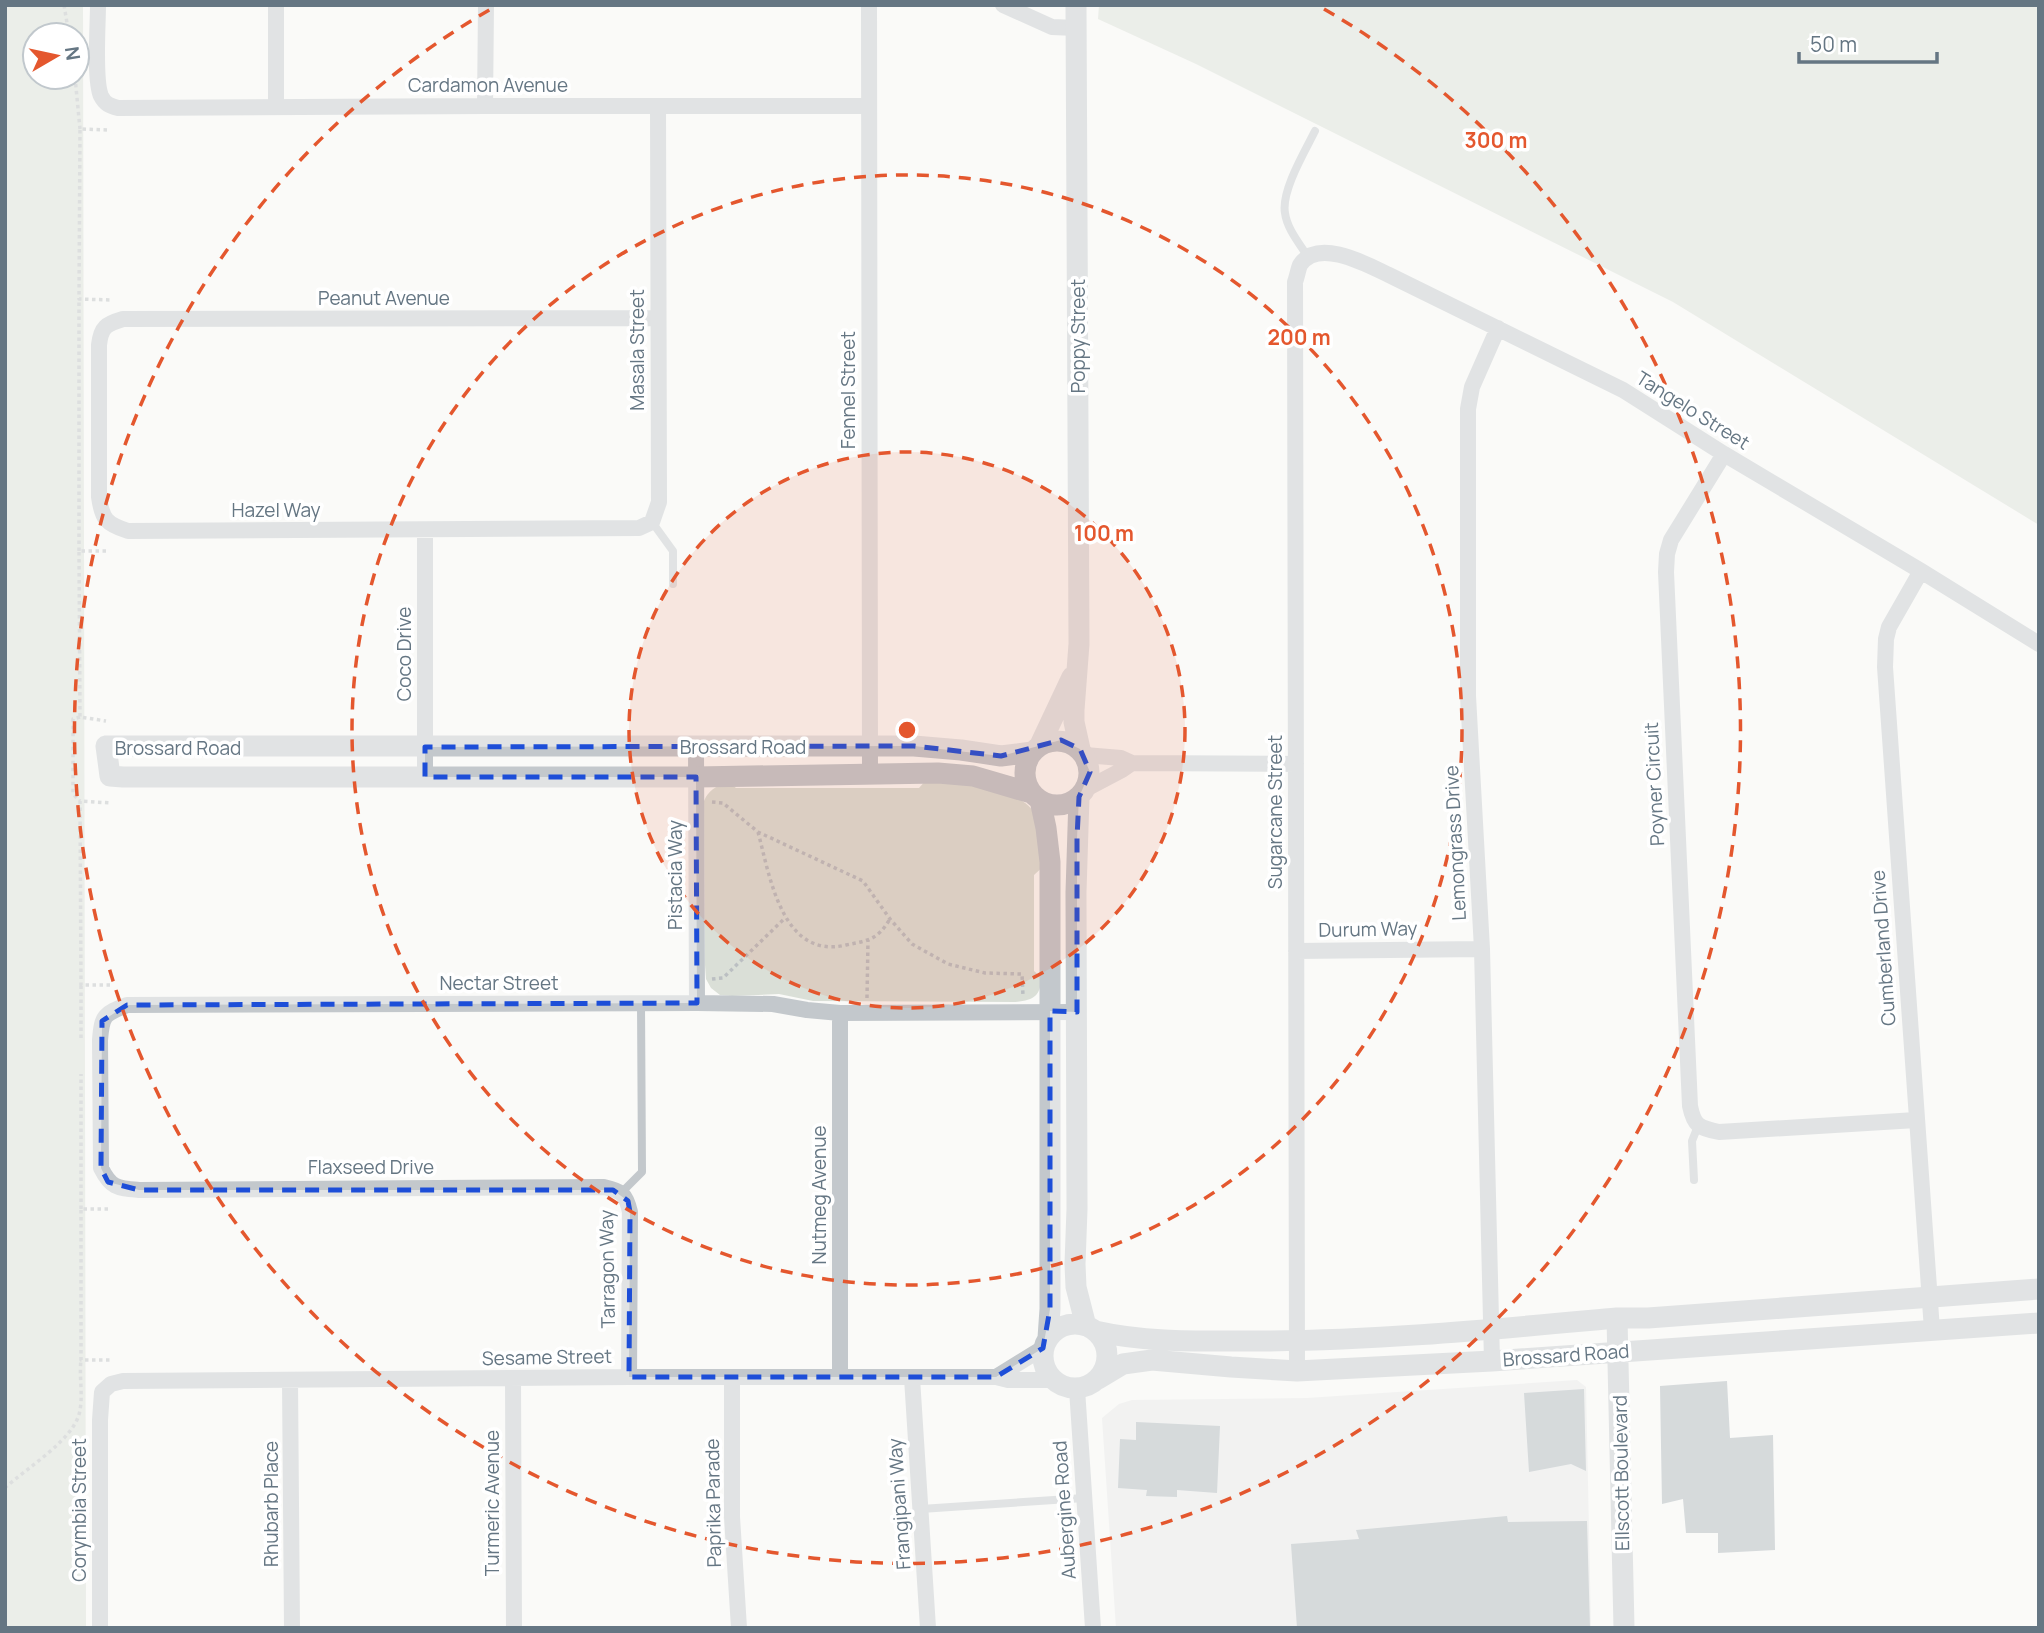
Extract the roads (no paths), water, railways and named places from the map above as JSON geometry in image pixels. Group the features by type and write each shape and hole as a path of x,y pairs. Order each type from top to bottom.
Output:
{"street":[{"name":"Cardamon Avenue","path":"98,5 100,95 107,105 118,108 869,106"},
{"path":"276,5 276,107"},
{"path":"485,106 486,5"},
{"name":"Fennel Street","path":"869,5 870,774"},
{"path":"1003,5 1052,27 1076,27"},
{"name":"Poppy Street","path":"1076,5 1079,603 1074,722 1082,752"},
{"name":"Masala Street","path":"652,522 659,502 658,107"},
{"name":"Tangelo Street","path":"1308,257 1319,253 1349,257 1623,390 2039,644"},
{"name":"Sugarcane Street","path":"1297,1371 1295,282 1300,266 1308,257"},
{"name":"Peanut Avenue","path":"111,322 123,319 658,318"},
{"name":"Hazel Way","path":"111,322 100,333 99,345 99,497 101,512 106,521 115,527 128,531 425,530 639,528 652,522"},
{"name":"Lemongrass Drive","path":"1492,1361 1482,949 1468,696 1468,409 1472,387 1498,328"},
{"name":"Poyner Circuit","path":"1698,1126 1690,1106 1666,572 1671,540 1724,454"},
{"name":"Coco Drive","path":"425,530 425,777"},
{"name":"Cumberland Drive","path":"1921,571 1889,626 1885,667 1932,1330"},
{"name":"Poppy Street","path":"1036,749 1077,666"},
{"path":"996,1377 1046,1343 1055,1330 1064,1325 1075,1324 1090,1328 1102,1339 1107,1359 1098,1379 1077,1389 1059,1385 1052,1380 1042,1359 1046,1343 1050,1309 1050,862 1046,828 1025,772 1027,762 1036,749 1050,741 1061,740 1071,743 1082,752 1090,772 1082,793 1076,868 1075,1264 1076,1287 1090,1328"},
{"name":"Brossard Road","path":"1035,796 973,776 938,773 696,777 110,776 106,746 939,747 1001,756 1036,749"},
{"name":"Pistacia Way","path":"696,747 697,1003"},
{"path":"1082,752 1121,758 1132,763 1296,764"},
{"path":"1035,796 1049,804 1070,803 1132,763"},
{"name":"Durum Way","path":"1296,951 1482,949"},
{"name":"Nectar Street","path":"120,1188 108,1182 101,1168 100,1040 102,1021 111,1011 127,1005 697,1003 773,1004 840,1013 1077,1012"},
{"name":"Nutmeg Avenue","path":"840,1013 840,1377"},
{"path":"1698,1126 1706,1130 1731,1132 1916,1120"},
{"name":"Flaxseed Drive","path":"120,1188 604,1187 621,1193"},
{"name":"Tarragon Way","path":"621,1193 628,1201 630,1212 629,1377"},
{"name":"Brossard Road","path":"1090,1328 1125,1338 1165,1341 1343,1340 2039,1289"},
{"name":"Ellscott Boulevard","path":"1616,1318 1624,1628"},
{"name":"Brossard Road","path":"1098,1379 1123,1364 1152,1360 1297,1371 1492,1361 2039,1323"},
{"name":"Sesame Street","path":"102,1392 111,1384 123,1381 629,1377 996,1377 1008,1380 1052,1380"},
{"name":"Paprika Parade","path":"732,1377 732,1517 739,1628"},
{"name":"Turmeric Avenue","path":"513,1378 514,1628"},
{"name":"Frangipani Way","path":"912,1378 928,1628"},
{"name":"Rhubarb Place","path":"290,1381 292,1628"},
{"name":"Aubergine Road","path":"1077,1389 1093,1628"},
{"name":"Corymbia Street","path":"100,1628 102,1392"}],"lane":[{"path":"1308,257 1289,226 1285,202 1315,131"},
{"path":"652,522 673,551 673,584"},
{"name":"Tarragon Way","path":"621,1193 642,1172 641,1004"},
{"name":"Poyner Circuit","path":"1694,1180 1692,1141 1698,1126"},
{"path":"920,1509 1084,1498"}]}
